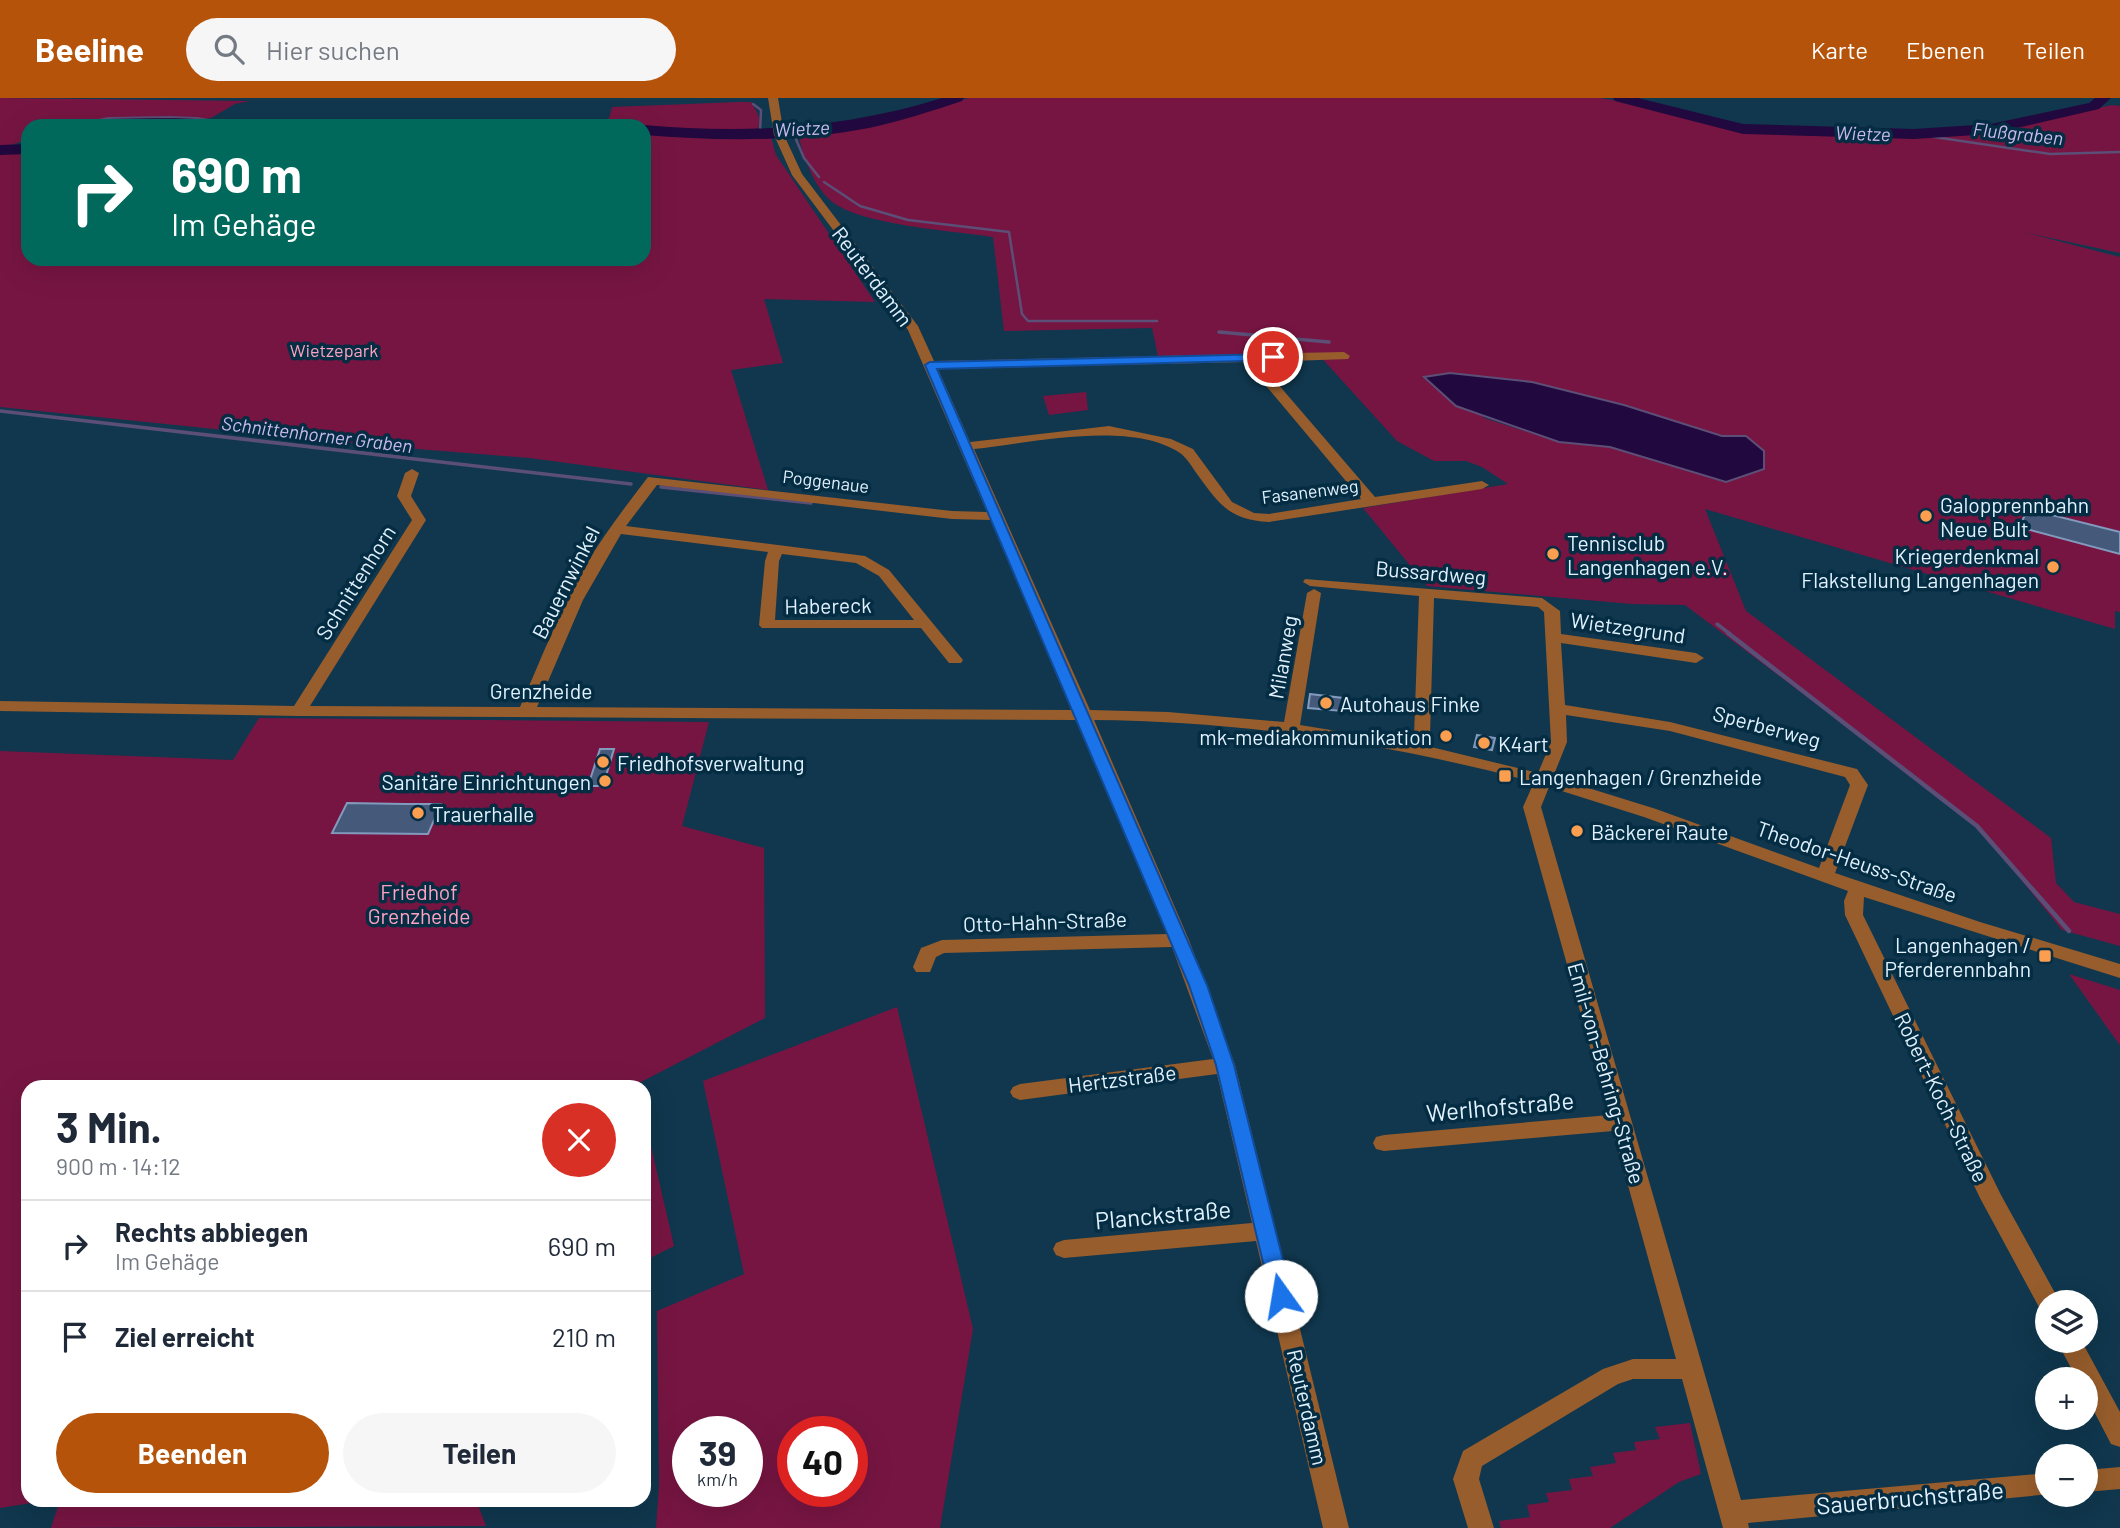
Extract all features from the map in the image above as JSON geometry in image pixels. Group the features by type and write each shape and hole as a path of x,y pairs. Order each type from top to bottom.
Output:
{"street":[{"name":"Reuterdamm","path":"773,98 778,131 791,164 808,192 905,315 930,365 1180,940 1225,1065 1336,1528"},
{"path":"930,365 1344,356"},
{"path":"1249,358 1371,502"},
{"name":"Fasanenweg","path":"966,446 1103,431 1121,432 1180,446 1188,452 1227,505 1251,517 1273,518 1482,485"},
{"name":"Schnittenhorn","path":"299,711 419,520 404,496 412,472"},
{"name":"Poggenaue","path":"653,480 952,515 996,516"},
{"name":"Bauernwinkel","path":"527,711 572,606 616,529 653,480"},
{"name":"Habereck","path":"616,529 841,556 876,566 955,660"},
{"name":"Habereck","path":"777,549 772,561 767,625 926,623"},
{"name":"Bussardweg","path":"1312,588 1427,593 1542,603 1548,606"},
{"name":"Milanweg","path":"1291,728 1312,588"},
{"path":"1418,749 1422,736 1427,593"},
{"name":"Emil-von-Behring-Straße","path":"1548,606 1552,611 1559,742 1532,807 1734,1520"},
{"name":"Wietzegrund","path":"1553,637 1696,658"},
{"name":"Grenzheide","path":"0,706 299,711 1083,715"},
{"name":"Sperberweg","path":"1559,709 1644,720 1699,731 1851,773 1859,785 1825,877"},
{"name":"Theodor-Heuss-Straße","path":"1083,715 1196,718 1291,728 1418,749 1543,779 1627,804 1825,877 2120,971"},
{"name":"Robert-Koch-Straße","path":"1859,888 1853,901 1854,915 1991,1198 2041,1290"},
{"name":"Otto-Hahn-Straße","path":"923,967 928,953 942,947 1180,940"},
{"name":"Hertzstraße","path":"1020,1092 1225,1065"},
{"name":"Werlhofstraße","path":"1384,1143 1621,1122"},
{"name":"Planckstraße","path":"1065,1249 1266,1231"},
{"path":"2075,1353 2120,1436"},
{"path":"1481,1528 1466,1479 1472,1459 1611,1376 1633,1369 1690,1369"},
{"path":"2098,1480 2120,1478"},
{"name":"Sauerbruchstraße","path":"1734,1520 2035,1486"}],"green space":[{"path":"0,98 250,101 235,104 211,118 21,119 21,142 0,148"},
{"name":"Galopprennbahn Neue Bult","path":"969,98 1599,98 1626,102 1740,131 1908,137 1970,135 2112,105 2120,106 2120,253 2023,232 2120,257 2120,612 2115,611 2115,629 1705,509 1746,611 2051,838 2056,883 2074,902 2120,914 2120,946 2062,930 1975,823 1685,605 1632,604 1427,586 1363,508 1508,484 1482,467 1466,461 1434,461 1397,441 1317,353 1158,356 1152,328 1004,331 993,237 907,226 843,209 824,194 813,178 798,132 876,125","holes":["1450,373 1532,382 1624,405 1722,436 1746,436 1726,482 1610,447 1559,442 1484,418"]},
{"path":"751,102 757,112 759,125 757,130 695,133 651,130 651,119 609,119 612,107"},
{"name":"Wietzepark","path":"651,133 690,137 770,134 776,155 875,302 764,299 783,363 731,370 768,490 530,458 381,446 0,407 0,154 21,153 21,266 651,266"},
{"path":"1086,392 1088,410 1049,415 1043,396"},
{"name":"Friedhof Grenzheide","path":"259,718 709,722 682,826 764,848 765,1018 645,1080 21,1080 21,1505 0,1508 0,751 233,760"},
{"path":"2069,974 2120,990 2120,1045 2114,1037"},
{"path":"897,1007 973,1329 940,1528 656,1528 659,1485 657,1311 744,1274 703,1081"},
{"path":"651,1146 674,1246 651,1258"},
{"path":"1690,1423 1701,1474 1679,1482 1610,1528 1501,1528 1499,1521 1530,1517 1527,1505 1549,1502 1546,1493 1572,1490 1569,1479 1593,1476 1590,1467 1616,1463 1613,1453 1636,1450 1634,1442 1660,1439 1655,1427"},
{"path":"58,1507 479,1507 486,1526 51,1528"}],"shaded area":[{"path":"169,117 203,119 104,119"},
{"path":"1450,373 1532,382 1624,405 1722,436 1746,436 1764,451 1764,469 1726,482 1610,447 1559,442 1456,406 1424,377"}],"building":[{"path":"2028,509 2120,532 2120,554 2019,527"},
{"name":"Autohaus Finke","path":"1310,694 1343,698 1342,711 1308,708"},
{"name":"K4art","path":"1477,735 1495,738 1492,750 1474,747"},
{"name":"Friedhofsverwaltung","path":"600,749 614,749 603,786 588,786"},
{"name":"Trauerhalle","path":"347,803 441,804 428,834 332,833"}],"waterway":[{"name":"Wietze","path":"651,131 698,134 815,131 880,121 957,98"},
{"name":"Wietze","path":"1620,98 1743,129 1914,134 1991,129 2094,106 2104,98"},
{"path":"753,104 761,110 760,132"},
{"path":"792,130 804,158 819,177"},
{"name":"Flußgraben","path":"1914,134 2050,154 2120,152"},
{"name":"Wietze","path":"0,150 21,149"},
{"path":"824,182 860,206 908,220 1009,232 1022,314 1028,321 1157,321"},
{"path":"1223,332 1219,332 1329,342"},
{"name":"Schnittenhorner Graben","path":"0,411 631,484"},
{"name":"Schnittenhorner Graben","path":"661,487 811,503"},
{"path":"1717,624 1730,634"},
{"path":"1728,633 1977,826 2069,931"}],"place":[{"name":"Galopprennbahn Neue Bult","path":"1926,516"},
{"name":"Tennisclub Langenhagen e.V.","path":"1553,554"},
{"name":"Kriegerdenkmal Flakstellung Langenhagen","path":"2053,567"},
{"name":"Autohaus Finke","path":"1326,703"},
{"name":"mk-mediakommunikation","path":"1446,736"},
{"name":"K4art","path":"1484,743"},
{"name":"Friedhofsverwaltung","path":"603,762"},
{"name":"Langenhagen / Grenzheide","path":"1505,776"},
{"name":"Sanitäre Einrichtungen","path":"605,781"},
{"name":"Trauerhalle","path":"418,813"},
{"name":"Bäckerei Raute","path":"1577,831"},
{"name":"Langenhagen / Pferderennbahn","path":"2045,956"}],"route":[{"path":"1273,357 930,365 1073,690 1198,985 1225,1065 1281,1296"}]}
